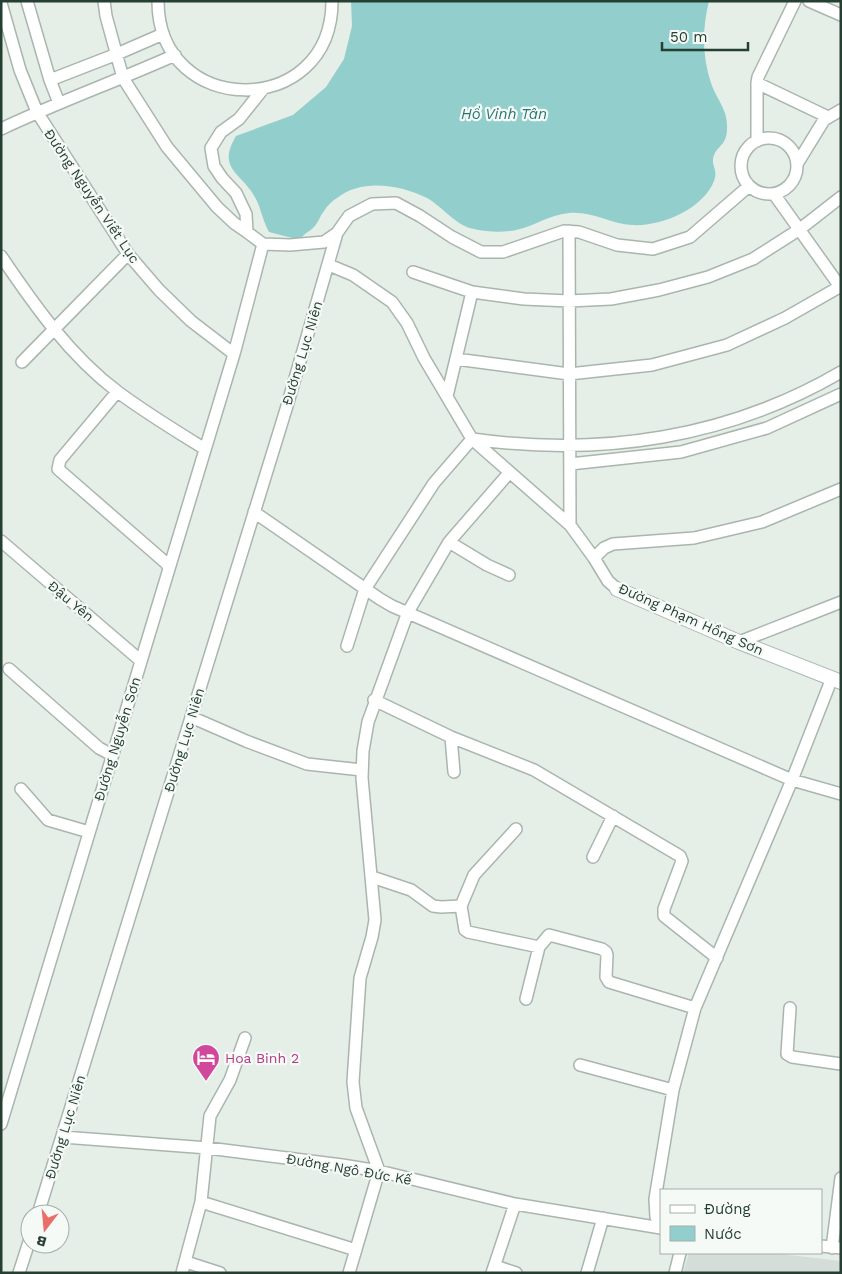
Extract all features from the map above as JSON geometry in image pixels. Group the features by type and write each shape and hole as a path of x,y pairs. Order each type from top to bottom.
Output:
{"street":[{"path":"28,1 50,80 59,103"},
{"path":"104,1 123,78 167,147 217,206 234,223 263,244 290,246 324,242 337,233 349,216 372,204 396,203 480,252 503,252 564,231 579,232 617,246 652,249 690,237 749,186"},
{"path":"158,1 159,22 175,56 192,73 214,85 238,91 263,89 287,80 307,66 327,35 332,1"},
{"path":"758,141 756,83 795,1"},
{"path":"809,1 841,15"},
{"name":"Đường Nguyễn Viết Lục","path":"1,3 20,70 37,112 128,254 159,290 191,321 234,354"},
{"path":"50,80 163,34"},
{"path":"1,129 37,112 175,56"},
{"path":"756,83 828,117"},
{"path":"248,232 246,214 236,194 214,166 211,148 221,132 239,119 263,89"},
{"path":"797,164 793,152 783,142 771,138 758,141 747,149 741,161 742,174 749,186 761,193 774,194 786,188 791,183 797,164 824,120 841,110"},
{"path":"456,359 569,374 652,365 726,346 785,318 840,287 774,194"},
{"path":"413,272 472,292 524,299 569,301 612,299 660,290 708,277 753,259 800,229 841,197"},
{"path":"569,232 570,525"},
{"name":"Đường Lục Niên","path":"41,1204 254,512 337,233"},
{"name":"Đường Nguyễn Sơn","path":"1,1124 234,354 263,244"},
{"path":"22,362 128,254"},
{"path":"1,256 26,293 78,356 117,392 205,449"},
{"name":"Đường Phạm Hồng Sơn","path":"328,266 353,275 392,302 407,322 424,358 472,439 570,525 608,581 617,589 739,642 836,680"},
{"path":"447,396 472,292"},
{"path":"347,646 365,589 434,483 472,439 529,445 570,446 652,440 733,421 810,390 841,372"},
{"path":"117,392 60,460 58,469 166,563 169,568"},
{"path":"570,464 680,452 767,428 841,394"},
{"path":"349,1273 379,1171 356,1108 353,1082 360,978 375,920 362,770 364,738 374,700 408,612 449,542 509,473"},
{"path":"594,558 604,548 613,544 694,538 762,522 841,489"},
{"path":"254,512 380,599 792,780 841,794"},
{"name":"Đậu Yên","path":"1,541 141,661"},
{"path":"449,542 509,575"},
{"path":"739,642 841,602"},
{"path":"9,669 99,748 110,754 113,752"},
{"path":"660,1225 656,1218 654,1198 674,1090 695,1008 836,680"},
{"path":"374,700 451,736 534,770 682,858 664,909 664,916 717,958"},
{"path":"191,717 246,741 307,764 362,770"},
{"path":"451,736 454,772"},
{"path":"21,789 48,820 89,832"},
{"path":"592,857 613,816"},
{"path":"516,829 474,875 461,906 465,930 539,948"},
{"path":"372,876 412,890 433,906 461,906"},
{"path":"526,999 539,948 549,935 602,949 606,952 606,977 609,982 695,1008"},
{"path":"790,1008 787,1054 792,1057 841,1064"},
{"path":"220,1273 184,1267 201,1202 210,1116 230,1080 245,1038"},
{"path":"580,1065 674,1090"},
{"name":"Đường Ngô Đức Kế","path":"63,1137 208,1148 342,1165 379,1171 515,1204 660,1227"},
{"path":"831,1247 841,1178"},
{"path":"201,1202 356,1250"},
{"path":"515,1204 494,1270 516,1273"},
{"path":"587,1273 603,1218"},
{"path":"19,1273 25,1254"},
{"path":"675,1273 680,1254"}],"shaded area":[{"path":"689,1254 781,1254 841,1261 841,1273 683,1273"}],"water":[{"name":"Hồ Vinh Tân","path":"351,1 709,1 704,32 706,63 711,83 727,119 727,132 724,142 713,159 715,174 709,191 691,208 656,223 632,225 586,214 569,213 516,230 500,232 467,227 433,202 417,193 394,187 370,186 347,192 333,201 325,209 312,229 300,240 269,232 256,199 230,164 231,147 236,136 293,115 326,87 344,59 352,26"}],"place":[{"name":"Hoa Binh 2","path":"206,1082"}]}
